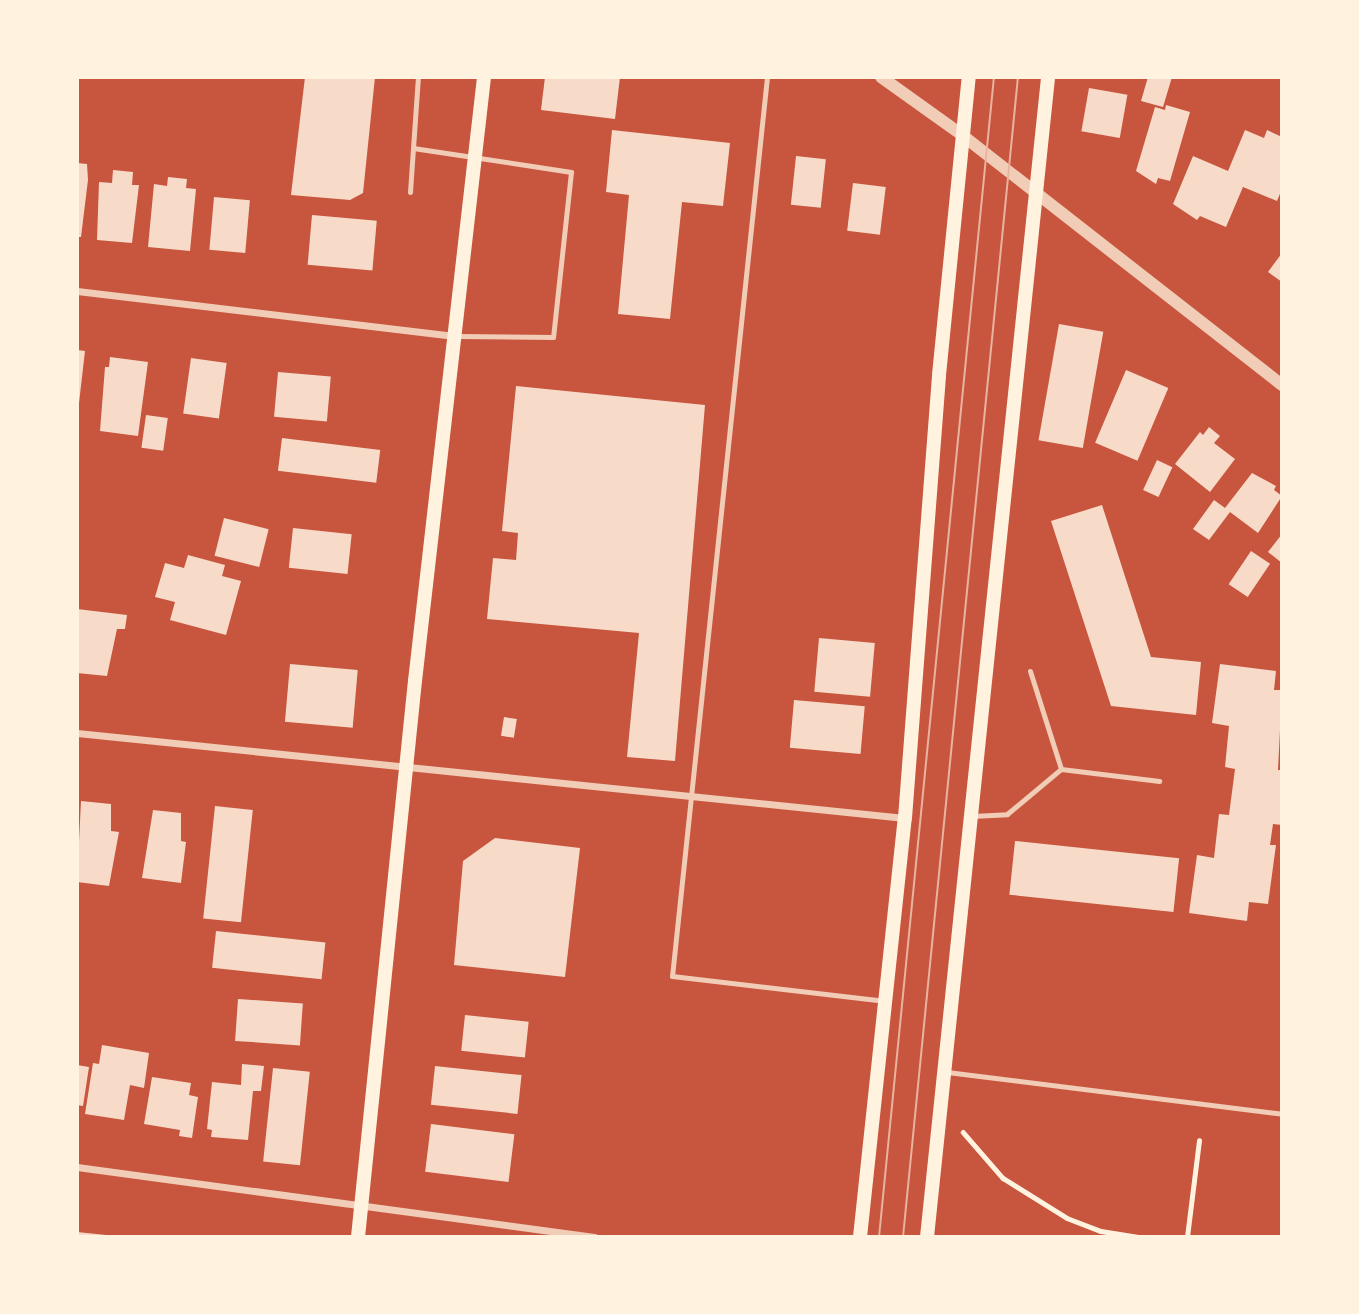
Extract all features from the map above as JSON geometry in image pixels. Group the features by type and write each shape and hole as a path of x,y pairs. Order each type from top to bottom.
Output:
{"main road":[{"path":"358,1237 452,336 484,77"},
{"path":"860,1237 888,1001 969,77"},
{"path":"927,1237 1033,191 1048,77"}],"street":[{"path":"881,77 962,135 1282,385"},
{"path":"77,291 452,336"},
{"path":"77,733 905,818"},
{"path":"77,1167 361,1208 594,1237"}],"lane":[{"path":"410,192 418,77"},
{"path":"767,77 672,976 888,1001"},
{"path":"413,148 571,172 553,337 452,336"},
{"path":"1030,671 1062,769"},
{"path":"970,816 1007,814 1062,769 1160,781"},
{"path":"944,1072 1282,1114"}],"path":[{"path":"960,1128 1003,1178 1032,1197 1068,1218 1124,1236 1140,1237"},
{"path":"1186,1237 1199,1141"}],"building":[{"path":"305,77 375,77 363,193 350,200 291,195"},
{"path":"545,77 620,77 615,119 541,110"},
{"path":"1148,77 1172,77 1163,107 1141,101"},
{"path":"1089,88 1127,95 1120,138 1081,131"},
{"path":"1166,105 1190,112 1170,181 1158,178 1156,184 1136,171 1155,107 1165,110"},
{"path":"612,130 730,143 723,206 682,202 670,319 618,314 629,195 606,192"},
{"path":"1245,130 1264,138 1267,130 1282,137 1282,189 1277,201 1243,187 1226,227 1200,216 1197,220 1173,204 1193,156 1228,171"},
{"path":"796,156 826,159 821,208 791,205"},
{"path":"77,163 87,164 88,180 81,237 77,237"},
{"path":"113,170 133,172 132,185 139,185 132,243 97,240 99,182 112,183"},
{"path":"168,177 187,179 186,188 196,189 190,251 148,247 154,184 167,186"},
{"path":"853,183 886,187 880,235 847,231"},
{"path":"214,197 250,200 245,253 209,250"},
{"path":"312,215 377,221 372,270 308,265"},
{"path":"1282,253 1282,282 1268,272"},
{"path":"1059,324 1103,332 1083,448 1039,440"},
{"path":"77,350 85,351 79,403 77,403"},
{"path":"110,357 148,362 138,436 100,431 105,367 109,367"},
{"path":"191,358 227,363 219,418 183,413"},
{"path":"1126,370 1168,388 1137,461 1095,443"},
{"path":"278,372 331,377 327,421 274,417"},
{"path":"516,386 705,405 675,761 627,757 639,633 487,619 493,558 516,560 518,533 502,531"},
{"path":"146,415 168,418 163,451 141,448"},
{"path":"1209,427 1220,436 1214,443 1235,459 1210,492 1175,464 1200,432 1203,435"},
{"path":"282,438 380,450 376,483 278,471"},
{"path":"1157,460 1172,467 1158,497 1143,490"},
{"path":"1252,473 1276,486 1274,490 1282,496 1258,533 1230,512 1209,540 1193,529 1214,500 1225,508"},
{"path":"1102,505 1151,657 1201,662 1196,715 1111,706 1051,521"},
{"path":"224,518 269,529 259,567 215,556"},
{"path":"293,528 352,534 347,574 289,568"},
{"path":"1282,534 1282,563 1268,552"},
{"path":"1251,551 1270,564 1248,597 1229,584"},
{"path":"188,555 225,565 222,576 241,581 226,635 170,620 175,602 155,597 165,563 184,568"},
{"path":"77,609 127,615 125,629 117,629 107,676 77,673"},
{"path":"819,638 875,643 870,697 814,692"},
{"path":"290,664 358,670 353,728 285,722"},
{"path":"1220,664 1276,671 1274,690 1282,690 1278,770 1282,770 1282,825 1273,824 1270,845 1276,845 1268,904 1249,902 1247,921 1189,913 1197,855 1214,858 1219,814 1229,815 1235,769 1225,767 1229,726 1212,723"},
{"path":"794,700 865,706 861,754 790,748"},
{"path":"504,717 517,719 514,738 501,736"},
{"path":"81,801 111,804 111,831 119,832 109,886 77,882"},
{"path":"215,806 253,810 241,922 203,918"},
{"path":"153,810 181,813 181,841 186,842 181,883 142,878"},
{"path":"495,838 580,848 565,977 454,965 463,861"},
{"path":"1015,841 1179,858 1173,912 1009,895"},
{"path":"216,931 325,942 322,979 212,968"},
{"path":"238,999 303,1004 300,1045 235,1041"},
{"path":"465,1015 529,1022 525,1057 461,1051"},
{"path":"102,1045 149,1053 144,1088 130,1085 124,1120 85,1114 93,1063 99,1064"},
{"path":"242,1064 264,1066 261,1091 253,1091 248,1140 211,1137 212,1130 207,1129 212,1082 241,1085"},
{"path":"77,1065 89,1067 83,1106 77,1105"},
{"path":"435,1066 522,1075 517,1114 431,1105"},
{"path":"273,1068 310,1072 300,1165 263,1161"},
{"path":"152,1077 191,1083 189,1095 198,1097 192,1138 179,1136 180,1130 144,1124"},
{"path":"431,1124 514,1134 509,1182 425,1172"},
{"path":"77,1232 106,1235 77,1237"}],"tram line":[{"path":"879,1237 994,77"},
{"path":"903,1237 1018,77"}]}
